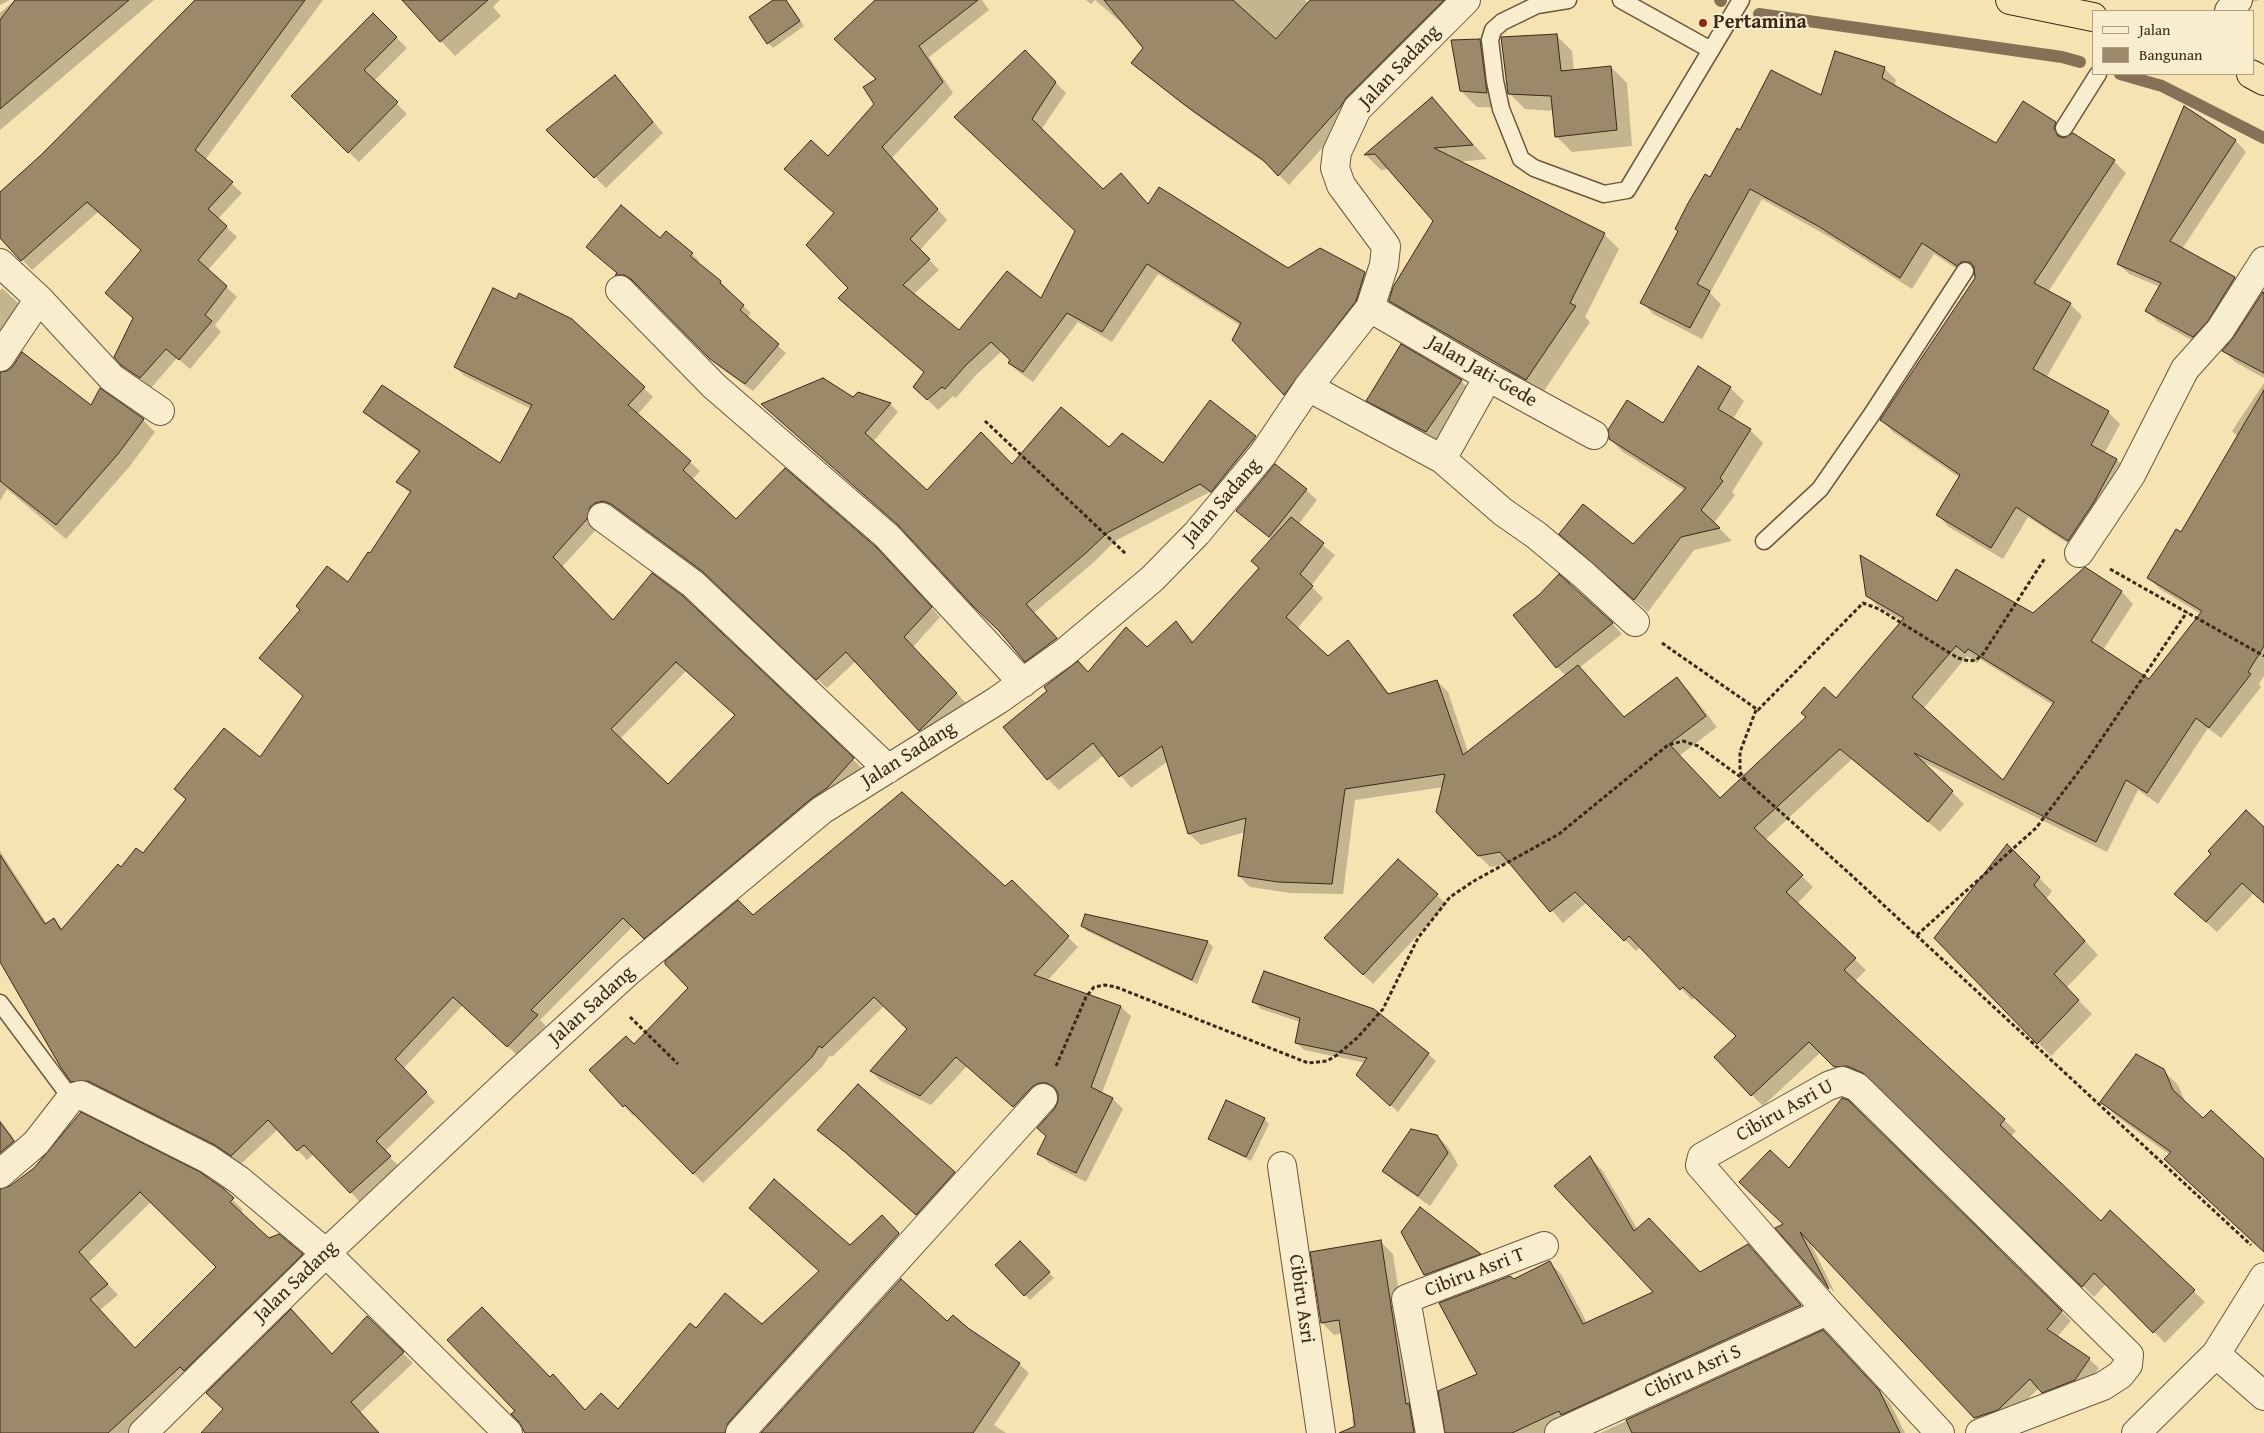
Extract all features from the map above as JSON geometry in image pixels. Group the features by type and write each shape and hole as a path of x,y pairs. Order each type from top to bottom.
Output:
{"highway":[{"path":"2010,0 2092,17"},
{"path":"2252,75 2264,81"}],"street":[{"name":"Jalan Sadang","path":"143,1433 326,1253 513,1077 630,971 822,810 1023,683 1064,653 1152,579 1197,533 1263,454 1308,387 1370,308 1384,265 1386,246 1341,185 1335,168 1337,152 1357,109 1466,0"},
{"path":"2230,10 2238,0"},
{"path":"2079,553 2131,475 2185,369 2220,330 2264,262"},
{"path":"0,263 39,299 112,378 160,411"},
{"path":"620,290 714,386 887,536 1023,683"},
{"path":"0,357 39,299"},
{"name":"Jalan Jati-Gede","path":"1370,308 1488,377 1594,435"},
{"path":"1442,459 1488,377"},
{"path":"1308,387 1442,459 1503,512 1536,534 1635,622"},
{"path":"602,517 693,584 888,769"},
{"name":"Cibiru Asri U","path":"1940,1433 1827,1311 1700,1165 1702,1157 1828,1086 1842,1081 1857,1087 2129,1355 2128,1365 2120,1374 2103,1386 1980,1433"},
{"path":"0,1174 36,1142 70,1098 81,1095 208,1160 239,1180 326,1253 508,1433"},
{"path":"740,1433 1043,1098"},
{"name":"Cibiru Asri","path":"1282,1166 1321,1433"},
{"name":"Cibiru Asri T","path":"1430,1433 1406,1300 1544,1246"},
{"path":"2136,1433 2216,1354 2264,1277"},
{"name":"Cibiru Asri S","path":"1558,1433 1827,1311"},
{"path":"2216,1354 2264,1396"}],"lane":[{"path":"1568,0 1537,5 1502,22 1493,30 1490,40 1495,81 1501,109 1521,158 1534,168 1604,194 1626,190 1741,0"},
{"path":"1621,0 1711,50"},
{"path":"2064,128 2097,75"},
{"path":"1764,541 1820,489 1872,414 1965,271"},
{"path":"0,1003 70,1098"}],"path":[{"path":"985,421 1152,579"},
{"path":"1746,781 1740,772 1740,752 1756,710 1764,706 1863,603 1879,609 1958,658 1969,661 1976,660 1982,654 2047,555 2057,549 2066,549 2079,553 2264,656"},
{"path":"1917,935 2036,828 2088,759 2187,612"},
{"path":"1635,622 1756,710"},
{"path":"1043,1098 1086,997 1094,987 1106,985 1116,987 1308,1063 1326,1061 1337,1055 1358,1037 1383,1009 1418,938 1450,897 1474,881 1559,834 1668,745 1683,741 1698,746 1746,781 1917,935 2253,1248"},
{"path":"606,994 678,1064"}],"building":[{"path":"15,0 129,0 0,109 0,20"},
{"path":"195,0 305,0 195,150 233,182 208,209 227,226 198,260 227,286 205,315 212,321 179,360 166,349 140,378 122,366 114,357 133,318 105,293 141,250 87,202 21,261 0,238 0,192 41,155"},
{"path":"402,0 488,0 440,42"},
{"path":"773,0 786,0 800,21 767,44 749,17"},
{"path":"875,0 978,0 919,46 943,82 882,147 938,209 910,239 930,259 903,285 959,330 1007,271 1041,298 1075,231 954,117 1025,50 1056,82 1032,119 1103,189 1121,173 1148,204 1159,187 1288,268 1320,248 1365,272 1356,301 1284,395 1232,340 1241,323 1147,264 1102,332 1067,313 1023,372 1008,363 1010,360 991,342 966,365 945,389 942,387 927,400 913,387 924,372 838,298 848,288 806,245 834,213 784,169 811,140 828,156 874,104 863,87 876,79 834,39"},
{"path":"1104,0 1233,0 1276,39 1310,0 1444,0 1346,98 1278,176 1263,160 1186,106 1131,63 1143,48"},
{"path":"373,13 397,37 364,70 398,102 348,153 291,96"},
{"path":"1557,34 1561,71 1611,66 1617,130 1555,137 1551,96 1508,94 1501,37"},
{"path":"1480,39 1487,93 1460,91 1451,40"},
{"path":"1835,51 1885,67 1882,78 1996,143 2023,101 2056,122 2054,128 2058,136 2064,138 2073,133 2115,160 2034,283 2071,303 2033,369 2109,411 2091,445 2117,459 2094,502 2068,541 2016,507 1991,548 1936,515 1960,475 1880,420 1975,278 1974,267 1970,262 1961,262 1957,266 1922,243 1900,278 1818,226 1750,189 1697,284 1710,291 1690,328 1640,303 1678,231 1675,229 1687,205 1705,174 1710,177 1737,128 1740,130 1771,70 1821,95"},
{"path":"615,75 653,122 594,178 546,130"},
{"path":"1432,97 1473,145 1434,148 1605,233 1570,303 1576,306 1526,380 1389,301 1393,287 1433,221 1375,154 1364,155"},
{"path":"2184,106 2236,140 2170,241 2235,277 2208,321 2193,337 2145,311 2161,283 2117,264"},
{"path":"621,205 660,238 666,231 693,253 690,256 721,281 720,283 744,305 740,310 779,344 745,384 710,359 631,279 624,275 615,275 617,273 586,247"},
{"path":"493,288 516,299 519,293 572,319 645,387 628,405 691,461 683,470 736,519 785,468 876,547 932,607 904,637 957,693 919,731 846,652 816,680 702,571 611,504 603,501 595,503 590,507 587,519 553,557 613,620 652,573 683,596 854,758 827,788 812,798 644,939 623,918 531,1010 538,1015 507,1047 453,997 395,1059 427,1092 376,1141 391,1156 350,1193 304,1145 297,1151 268,1120 231,1156 215,1145 88,1081 71,1082 0,962 0,855 45,924 54,918 61,930 118,864 121,867 136,848 143,853 186,799 174,789 224,728 260,757 303,696 259,658 300,610 296,606 327,566 348,582 368,552 370,553 411,491 396,482 420,451 363,412 382,385 500,463 532,405 454,367","holes":["676,662 735,715 668,784 611,729"]},
{"path":"2263,292 2264,373 2222,351 2233,338"},
{"path":"1401,344 1462,380 1426,432 1366,401"},
{"path":"22,352 91,405 100,388 144,419 118,454 56,525 0,481 0,372 7,371 13,366"},
{"path":"1698,366 1731,387 1718,409 1751,429 1720,478 1723,481 1701,510 1720,528 1681,537 1634,600 1559,534 1583,504 1633,544 1686,488 1609,439 1608,430 1627,400 1663,423"},
{"path":"823,378 853,397 858,392 891,403 865,433 927,490 981,432 1012,464 1061,407 1109,447 1122,433 1163,463 1210,400 1256,436 1211,492 1200,484 1107,533 1026,604 1057,638 1025,662 999,631 973,606 898,525 761,404"},
{"path":"2264,390 2264,646 2248,672 2251,674 2209,728 2196,718 2147,793 2126,780 2096,842 1914,753 1953,791 1928,822 1840,749 1754,828 1803,875 1786,892 1856,958 1844,970 2005,1119 2000,1125 2101,1221 2110,1210 2195,1290 2153,1333 2094,1273 2082,1287 1863,1073 1847,1066 1834,1067 1809,1042 1751,1096 1714,1057 1736,1036 1683,987 1680,990 1629,936 1624,941 1575,892 1550,912 1500,852 1478,856 1436,812 1445,774 1345,789 1332,884 1278,882 1238,876 1246,818 1188,834 1162,746 1119,777 1093,743 1047,780 1003,727 1047,691 1044,687 1078,661 1088,672 1126,627 1147,647 1176,621 1192,643 1259,568 1251,561 1291,517 1324,543 1300,574 1313,586 1286,617 1328,656 1348,640 1388,694 1437,680 1463,755 1578,665 1624,717 1677,677 1706,716 1669,744 1720,798 1806,717 1801,713 1824,687 1836,698 1904,618 1866,596 1860,555 1937,601 1956,569 2033,613 2085,567 2122,591 2091,641 2149,679 2202,611 2147,578 2176,529 2181,532","holes":["1956,646 1965,653 1968,649 2054,702 2003,780 1912,697"]},
{"path":"1275,464 1307,489 1269,537 1236,511"},
{"path":"1559,574 1613,623 1556,668 1513,615 1539,595"},
{"path":"902,792 1005,886 1012,880 1069,936 1034,975 1121,1006 1091,1087 1113,1098 1076,1173 1037,1154 1046,1136 1037,1128 1055,1108 1058,1101 1058,1093 1054,1087 1047,1083 1039,1083 1032,1087 1013,1107 956,1057 920,1096 870,1071 907,1029 874,997 822,1048 819,1046 812,1057 693,1174 625,1105 623,1107 589,1070 626,1036 634,1044 688,988 665,964 665,961 738,900 753,915"},
{"path":"2246,810 2264,827 2264,903 2242,883 2206,922 2174,894 2211,854 2208,851"},
{"path":"2007,844 2040,877 2034,885 2085,941 2054,974 2079,1000 2037,1044 1934,938"},
{"path":"1398,859 1438,894 1363,975 1324,938"},
{"path":"1085,914 1208,941 1192,980 1081,926"},
{"path":"1264,971 1374,1009 1429,1053 1390,1106 1356,1075 1367,1058 1295,1043 1300,1018 1252,1002"},
{"path":"2136,1054 2164,1069 2173,1090 2203,1118 2211,1110 2264,1159 2264,1252 2164,1159 2171,1152 2100,1102"},
{"path":"858,1084 955,1172 916,1215 845,1152 817,1130"},
{"path":"1842,1098 1848,1100 2062,1311 2047,1329 2090,1358 2075,1380 2042,1393 2030,1379 1998,1410 1974,1418 1800,1232 1829,1289 1775,1228 1783,1224 1739,1182 1770,1150 1789,1168"},
{"path":"1226,1100 1265,1118 1246,1157 1208,1139"},
{"path":"81,1112 200,1172 234,1198 230,1202 269,1238 279,1234 303,1254 184,1371 180,1367 108,1433 0,1433 0,1189 10,1186 34,1168","holes":["140,1192 216,1267 135,1348 90,1299 108,1284 79,1252"]},
{"path":"0,1122 14,1141 0,1153"},
{"path":"1411,1129 1437,1135 1448,1153 1418,1196 1382,1171"},
{"path":"1590,1156 1634,1231 1649,1218 1700,1272 1748,1244 1801,1305 1561,1415 1559,1411 1512,1433 1445,1433 1438,1391 1477,1374 1439,1303 1510,1276 1514,1279 1550,1261 1583,1324 1653,1292 1554,1186"},
{"path":"774,1179 850,1245 882,1215 899,1233 728,1423 725,1433 525,1433 519,1422 511,1414 515,1411 447,1340 482,1307 550,1377 553,1374 585,1410 601,1393 618,1409 690,1323 696,1328 725,1293 762,1324 819,1271 749,1208"},
{"path":"1420,1207 1481,1254 1424,1275 1401,1232"},
{"path":"1381,1240 1406,1404 1409,1403 1414,1433 1339,1433 1355,1426 1339,1320 1321,1323 1310,1252"},
{"path":"1020,1241 1050,1272 1024,1296 995,1265"},
{"path":"901,1279 947,1321 953,1315 968,1328 1020,1363 973,1433 761,1433"},
{"path":"291,1309 332,1354 367,1316 404,1352 351,1402 379,1433 201,1433 223,1409 206,1393"},
{"path":"1823,1330 1879,1390 1900,1433 1632,1433 1626,1420"}],"waterway":[{"path":"1759,14 2062,57 2080,62"},
{"path":"2124,75 2162,86 2264,138"}],"place":[{"name":"Pertamina","path":"1703,23"}]}
